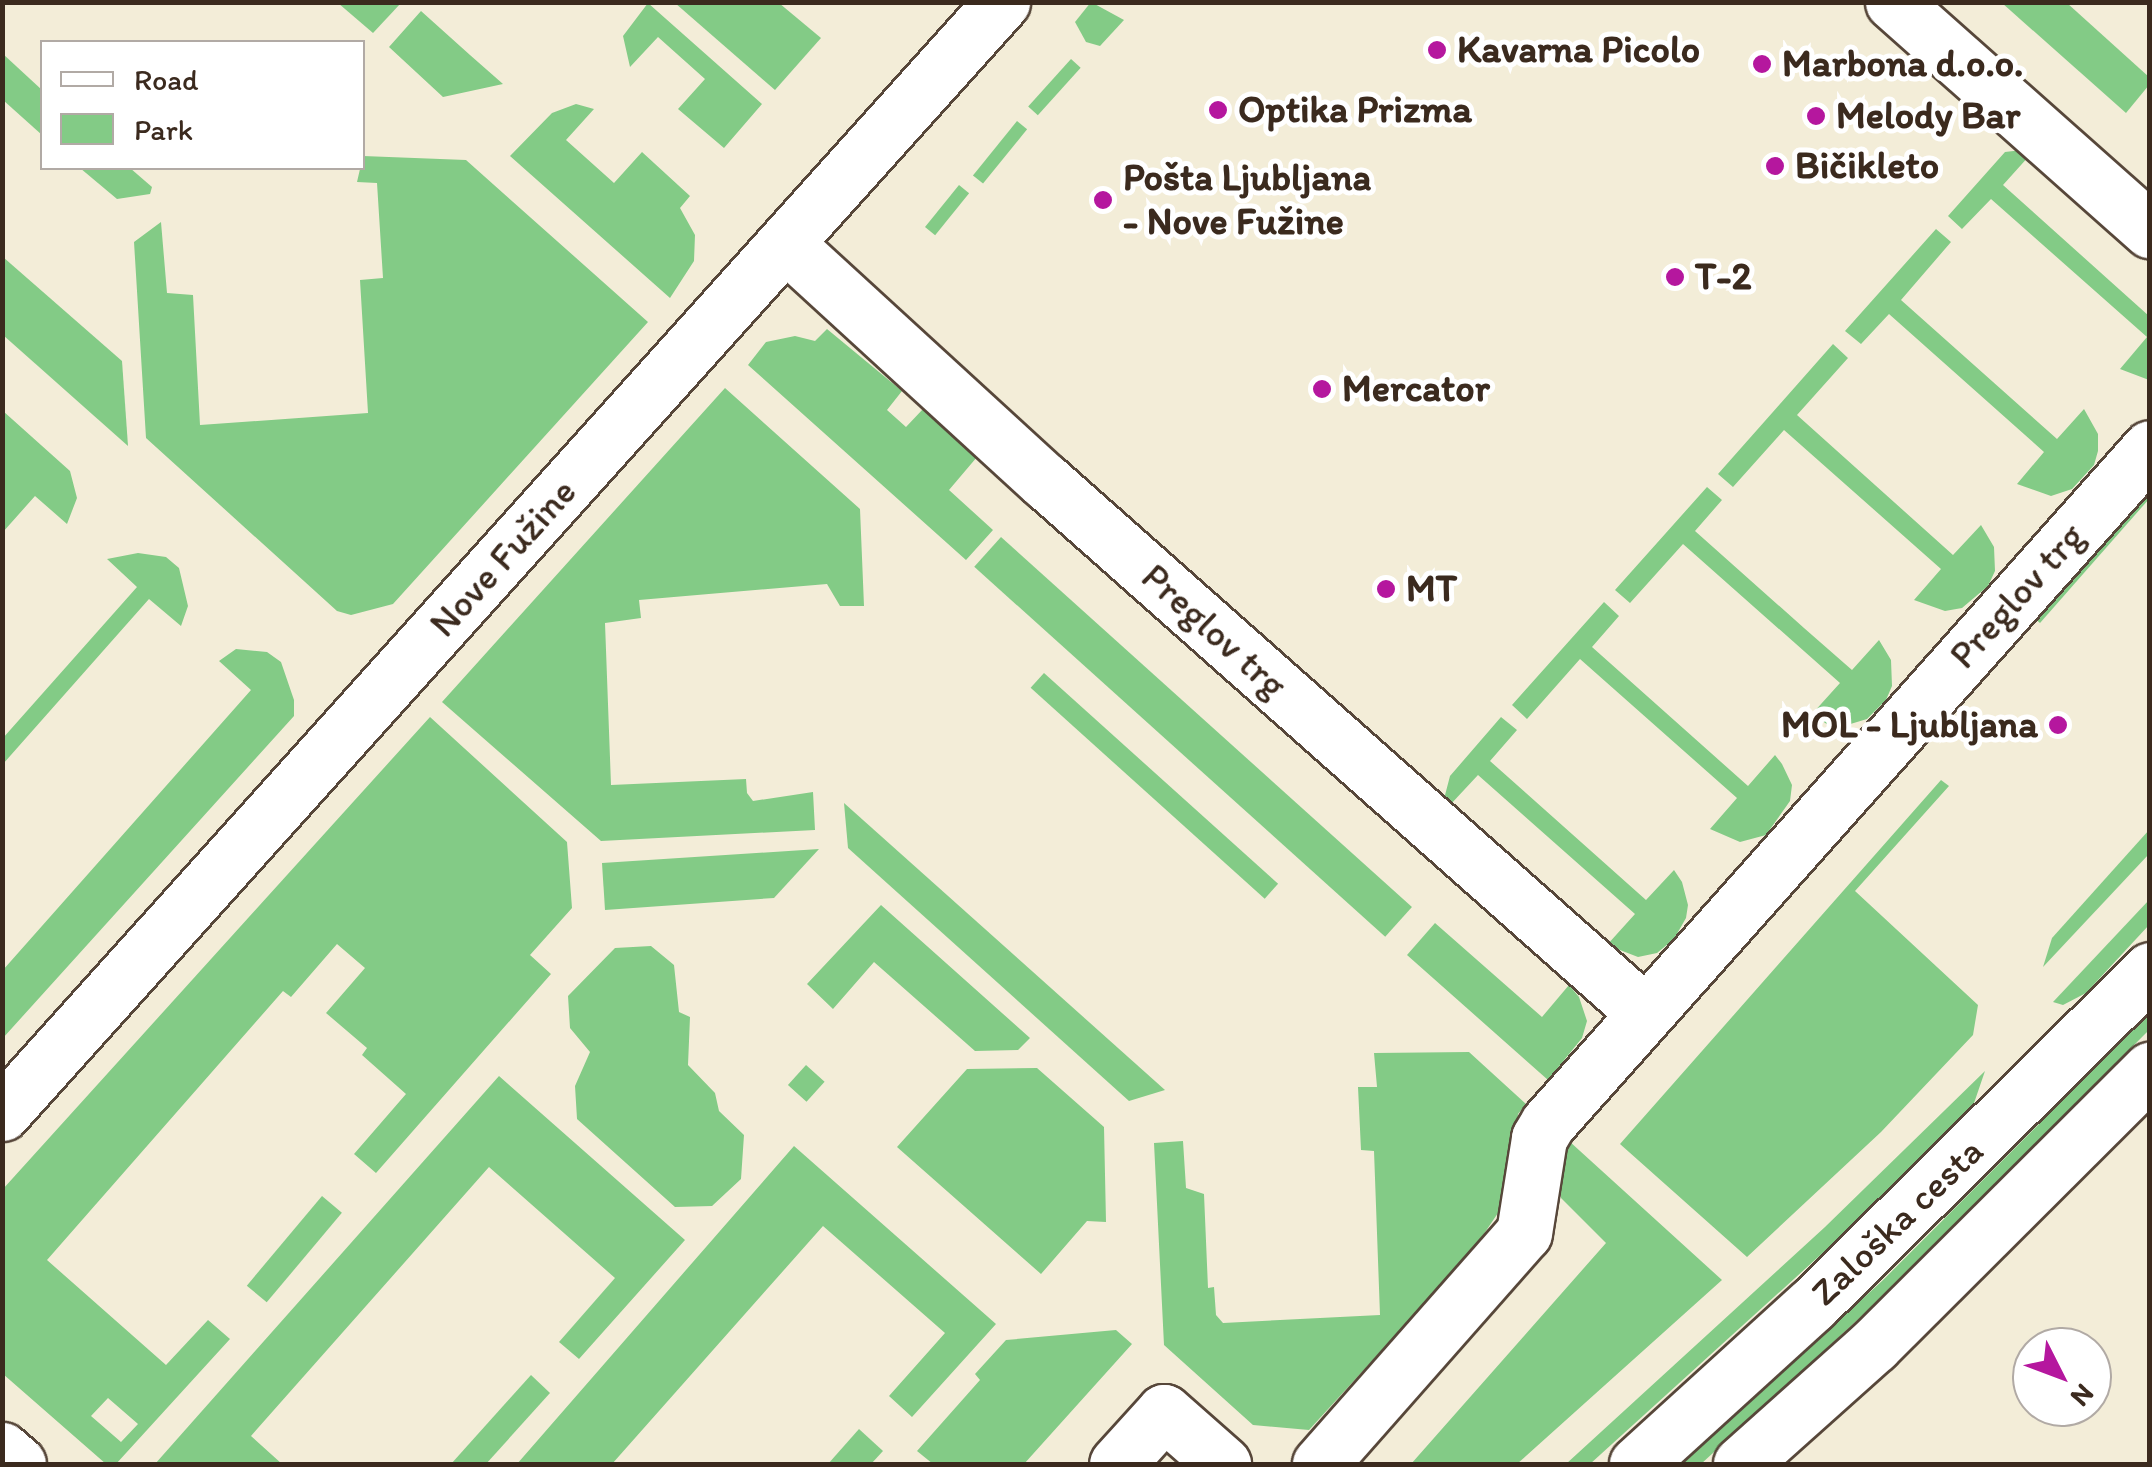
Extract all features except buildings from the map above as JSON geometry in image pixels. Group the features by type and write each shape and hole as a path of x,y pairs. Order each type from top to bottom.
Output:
{"street":[{"name":"Nove Fužine","path":"2,1113 1002,2"},
{"path":"1892,2 2150,230"},
{"name":"Preglov trg","path":"786,244 1060,494 1644,1013"},
{"name":"Preglov trg","path":"1320,1464 1524,1233 1539,1138 1560,1110 2150,448"},
{"name":"Zaloška cesta","path":"1637,1464 1812,1306 2150,970"},
{"name":"Zaloška cesta","path":"1741,1464 1874,1345 2150,1070"},
{"path":"1117,1464 1164,1412 1223,1464"},
{"path":"2,1450 18,1464"}],"green space":[{"path":"1091,2 1124,20 1100,46 1086,42 1075,22"},
{"path":"338,3 401,3 373,33"},
{"path":"648,3 762,104 724,148 678,109 705,79 658,37 630,67 623,36"},
{"path":"675,3 779,3 821,38 775,90"},
{"path":"2002,3 2067,3 2149,77 2149,85 2126,113"},
{"path":"421,11 503,84 443,97 389,47"},
{"path":"3,54 40,88 40,133 3,100"},
{"path":"1071,59 1081,68 1038,115 1028,107"},
{"path":"576,104 594,109 566,140 614,183 642,152 690,196 680,208 695,235 694,261 670,298 510,156 552,113"},
{"path":"1017,121 1027,129 983,184 973,175"},
{"path":"2022,150 2030,155 2003,185 2149,316 2149,380 2120,369 2147,337 1991,199 1962,229 1948,216 2005,152"},
{"path":"365,156 466,160 648,322 393,604 351,615 337,611 146,438 134,242 161,222 167,293 193,295 200,425 368,413 360,280 383,278 377,183 357,182 360,170 365,170"},
{"path":"82,170 132,170 152,187 150,194 117,199"},
{"path":"959,185 969,193 935,235 925,227"},
{"path":"1936,229 1951,242 1901,300 2057,439 2084,409 2098,434 2098,451 2094,465 2072,489 2051,496 2017,484 2044,452 1889,314 1861,344 1845,331"},
{"path":"3,257 122,361 128,446 3,335"},
{"path":"827,329 902,391 887,410 906,427 923,409 977,457 949,490 993,530 966,560 748,365 766,342 795,336 815,341"},
{"path":"1833,344 1848,358 1797,415 1953,555 1981,525 1994,547 1995,571 1988,586 1962,608 1945,611 1914,600 1941,569 1784,430 1733,487 1718,474"},
{"path":"725,388 860,509 864,606 840,606 827,584 639,600 641,618 605,623 611,785 746,779 747,793 753,801 813,792 815,830 601,841 442,702"},
{"path":"3,411 70,471 77,498 67,524 35,496 3,532"},
{"path":"1707,487 1722,500 1695,531 1804,628 1852,670 1879,640 1891,660 1892,686 1886,700 1867,719 1834,729 1812,714 1840,683 1683,544 1630,603 1615,590"},
{"path":"2149,487 2149,499 2040,623 2033,617"},
{"path":"1001,537 1412,907 1385,937 974,567"},
{"path":"138,553 166,557 179,568 188,606 181,626 149,599 3,764 3,738 137,587 107,559"},
{"path":"1604,602 1619,616 1592,647 1748,786 1775,755 1782,764 1792,785 1790,801 1766,835 1740,842 1710,829 1737,798 1580,659 1527,719 1512,705"},
{"path":"236,649 267,652 281,662 294,700 294,716 3,1038 3,970 251,690 219,661"},
{"path":"1044,673 1278,884 1265,899 1031,688"},
{"path":"430,717 567,842 572,908 530,955 551,974 376,1173 354,1154 406,1094 362,1055 367,1048 326,1013 365,968 337,944 291,997 283,991 47,1260 166,1365 208,1320 230,1339 116,1464 106,1464 3,1374 3,1189","holes":["108,1398 138,1424 121,1442 91,1416"]},
{"path":"1501,717 1517,730 1490,761 1646,900 1674,870 1682,882 1688,905 1686,918 1674,939 1657,953 1638,957 1607,945 1635,914 1478,775 1450,805 1444,799 1450,776"},
{"path":"1941,780 1949,786 1855,891 1978,1005 1973,1035 1881,1132 1747,1257 1620,1144"},
{"path":"844,803 1165,1090 1129,1101 848,848"},
{"path":"2149,830 2149,854 2043,967 2052,938"},
{"path":"819,849 774,898 605,910 602,863"},
{"path":"2149,900 2149,925 2086,993 2063,1005 2053,1002"},
{"path":"881,905 1030,1038 1018,1050 975,1051 874,962 833,1009 807,984"},
{"path":"1435,923 1542,1017 1569,985 1579,997 1587,1021 1582,1038 1548,1080 1407,955"},
{"path":"651,946 674,965 679,1012 690,1017 688,1065 715,1093 719,1111 744,1135 741,1179 712,1206 675,1207 577,1119 575,1086 590,1052 570,1028 568,996 615,948"},
{"path":"2149,1014 2149,1030 1891,1289 1701,1464 1682,1464 1882,1281"},
{"path":"1469,1052 1526,1104 1518,1114 1514,1162 1498,1213 1473,1250 1309,1430 1253,1425 1164,1345 1154,1143 1183,1141 1186,1188 1204,1194 1208,1288 1214,1287 1216,1315 1223,1323 1380,1315 1374,1151 1361,1150 1358,1087 1377,1087 1374,1053"},
{"path":"806,1065 825,1082 807,1102 788,1085"},
{"path":"1037,1068 1104,1127 1106,1222 1087,1221 1041,1274 897,1147 967,1069"},
{"path":"1985,1071 1972,1109 1838,1239 1590,1464 1566,1464 1825,1227"},
{"path":"499,1076 685,1240 579,1359 559,1342 615,1278 489,1167 251,1436 282,1464 155,1464"},
{"path":"1569,1141 1722,1280 1517,1464 1411,1464 1606,1243 1561,1198 1560,1161"},
{"path":"794,1146 996,1324 912,1417 889,1396 945,1333 823,1226 612,1464 517,1464"},
{"path":"322,1196 342,1213 267,1302 247,1286"},
{"path":"1116,1330 1132,1344 1024,1464 933,1464 917,1451 980,1380 975,1374 1006,1340"},
{"path":"531,1375 550,1393 486,1464 451,1464"},
{"path":"859,1429 883,1451 871,1464 828,1464"}],"place":[{"name":"Kavarna Picolo","path":"1437,50"},
{"name":"Marbona d.o.o.","path":"1762,64"},
{"name":"Optika Prizma","path":"1218,110"},
{"name":"Melody Bar","path":"1816,116"},
{"name":"Bičikleto","path":"1775,166"},
{"name":"Pošta Ljubljana - Nove Fužine","path":"1103,200"},
{"name":"T-2","path":"1675,277"},
{"name":"Mercator","path":"1322,389"},
{"name":"MT","path":"1386,589"},
{"name":"MOL - Ljubljana","path":"2058,725"}]}
